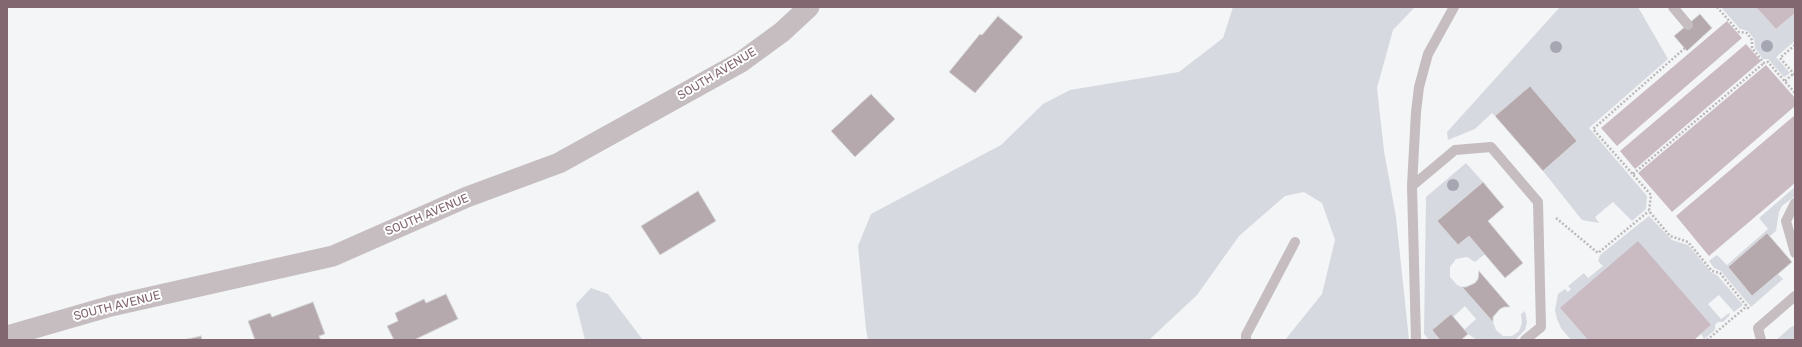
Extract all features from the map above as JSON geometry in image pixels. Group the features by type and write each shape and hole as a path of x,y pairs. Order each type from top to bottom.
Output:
{"street":[{"name":"SOUTH AVENUE","path":"7,336 112,306 333,256 467,197 559,163 741,62 782,32 809,7"}],"lane":[{"path":"1416,340 1412,186 1416,112 1419,87 1428,54 1454,7"},
{"path":"1673,7 1688,25"},
{"path":"1412,186 1455,150 1491,147 1538,202 1541,327 1525,340"},
{"path":"1795,202 1786,221 1795,253"},
{"path":"1246,340 1246,335 1295,242"},
{"path":"1762,340 1758,328 1795,296"}],"path":[{"path":"1717,7 1739,32 1746,33 1752,40 1752,48 1764,63"},
{"path":"1785,82 1794,74 1780,58 1795,45"},
{"path":"1538,202 1598,253 1649,211 1651,195 1593,129 1685,48"},
{"path":"1633,174 1764,63 1768,62 1795,93"},
{"path":"1649,211 1670,236 1688,242 1712,270 1720,273 1749,309"},
{"path":"1707,340 1747,306"}],"shaded area":[{"path":"1233,7 1415,7 1393,30 1377,88 1384,151 1396,217 1409,340 1285,340 1322,294 1335,240 1322,203 1304,192 1285,196 1239,236 1197,295 1149,340 868,340 858,246 871,214 1001,145 1043,104 1070,90 1179,72 1223,38"},
{"path":"1560,7 1638,7 1668,59 1589,128 1647,196 1646,209 1632,221 1613,202 1595,217 1599,223 1582,220 1543,171 1577,141 1530,86 1495,116 1492,113 1475,129 1448,140 1447,132"},
{"path":"1721,7 1756,7 1776,29 1795,13 1795,41 1776,57 1790,73 1784,77 1768,59 1763,59 1755,48 1754,39 1748,31 1740,29"},
{"path":"1756,7 1795,7 1795,13 1776,29"},
{"path":"1727,21 1742,38 1617,146 1601,128"},
{"path":"1746,44 1761,61 1635,169 1620,151"},
{"path":"1766,65 1795,98 1795,106 1672,212 1638,173"},
{"path":"1795,115 1795,183 1709,256 1676,216"},
{"path":"1466,163 1483,182 1437,221 1458,245 1469,236 1485,254 1475,262 1467,257 1456,259 1450,267 1450,277 1457,285 1462,287 1493,322 1496,330 1503,336 1512,336 1519,331 1522,323 1521,314 1525,311 1527,322 1525,330 1515,340 1477,340 1468,334 1464,330 1476,319 1465,306 1453,317 1451,314 1432,330 1440,340 1429,340 1424,334 1426,197"},
{"path":"1795,187 1795,196 1782,206 1779,212 1776,231 1770,236 1767,233 1728,267 1752,296 1778,274 1783,279 1751,307 1721,271 1714,268 1709,261 1717,255 1727,265 1768,229 1759,218"},
{"path":"1649,216 1672,240 1688,245 1712,273 1717,275 1743,305 1734,312 1719,295 1708,304 1721,319 1729,313 1730,315 1723,322 1718,322 1715,325 1715,330 1704,339 1701,334 1711,325 1560,308 1588,340 1571,340 1561,328 1557,319 1555,310 1558,294 1565,289 1568,292 1571,289 1568,286 1584,273 1588,278 1603,266 1598,261 1600,255"},
{"path":"1638,241 1711,325 1694,340 1588,340 1560,308"},
{"path":"591,288 608,294 643,340 585,340 576,304"},
{"path":"1795,325 1795,340 1776,340 1791,327"}],"building":[{"path":"1700,14 1712,28 1687,51 1674,36"},
{"path":"998,16 1023,37 975,93 949,72 980,34 982,35"},
{"path":"1530,86 1577,141 1543,171 1495,116"},
{"path":"871,94 895,119 855,157 831,131"},
{"path":"1483,182 1504,207 1488,221 1523,263 1505,278 1469,236 1458,245 1437,221"},
{"path":"698,191 716,221 660,255 641,226"},
{"path":"1767,233 1792,262 1752,296 1728,267"},
{"path":"1479,271 1510,307 1500,309 1493,317 1493,322 1462,287 1475,283 1478,279"},
{"path":"446,294 458,319 414,340 394,340 387,326 398,321 395,313 424,299 426,303"},
{"path":"313,302 325,334 319,336 321,340 255,340 248,321 270,313 272,317"},
{"path":"1451,314 1468,334 1461,340 1440,340 1432,330"},
{"path":"201,336 202,340 183,340"}]}
